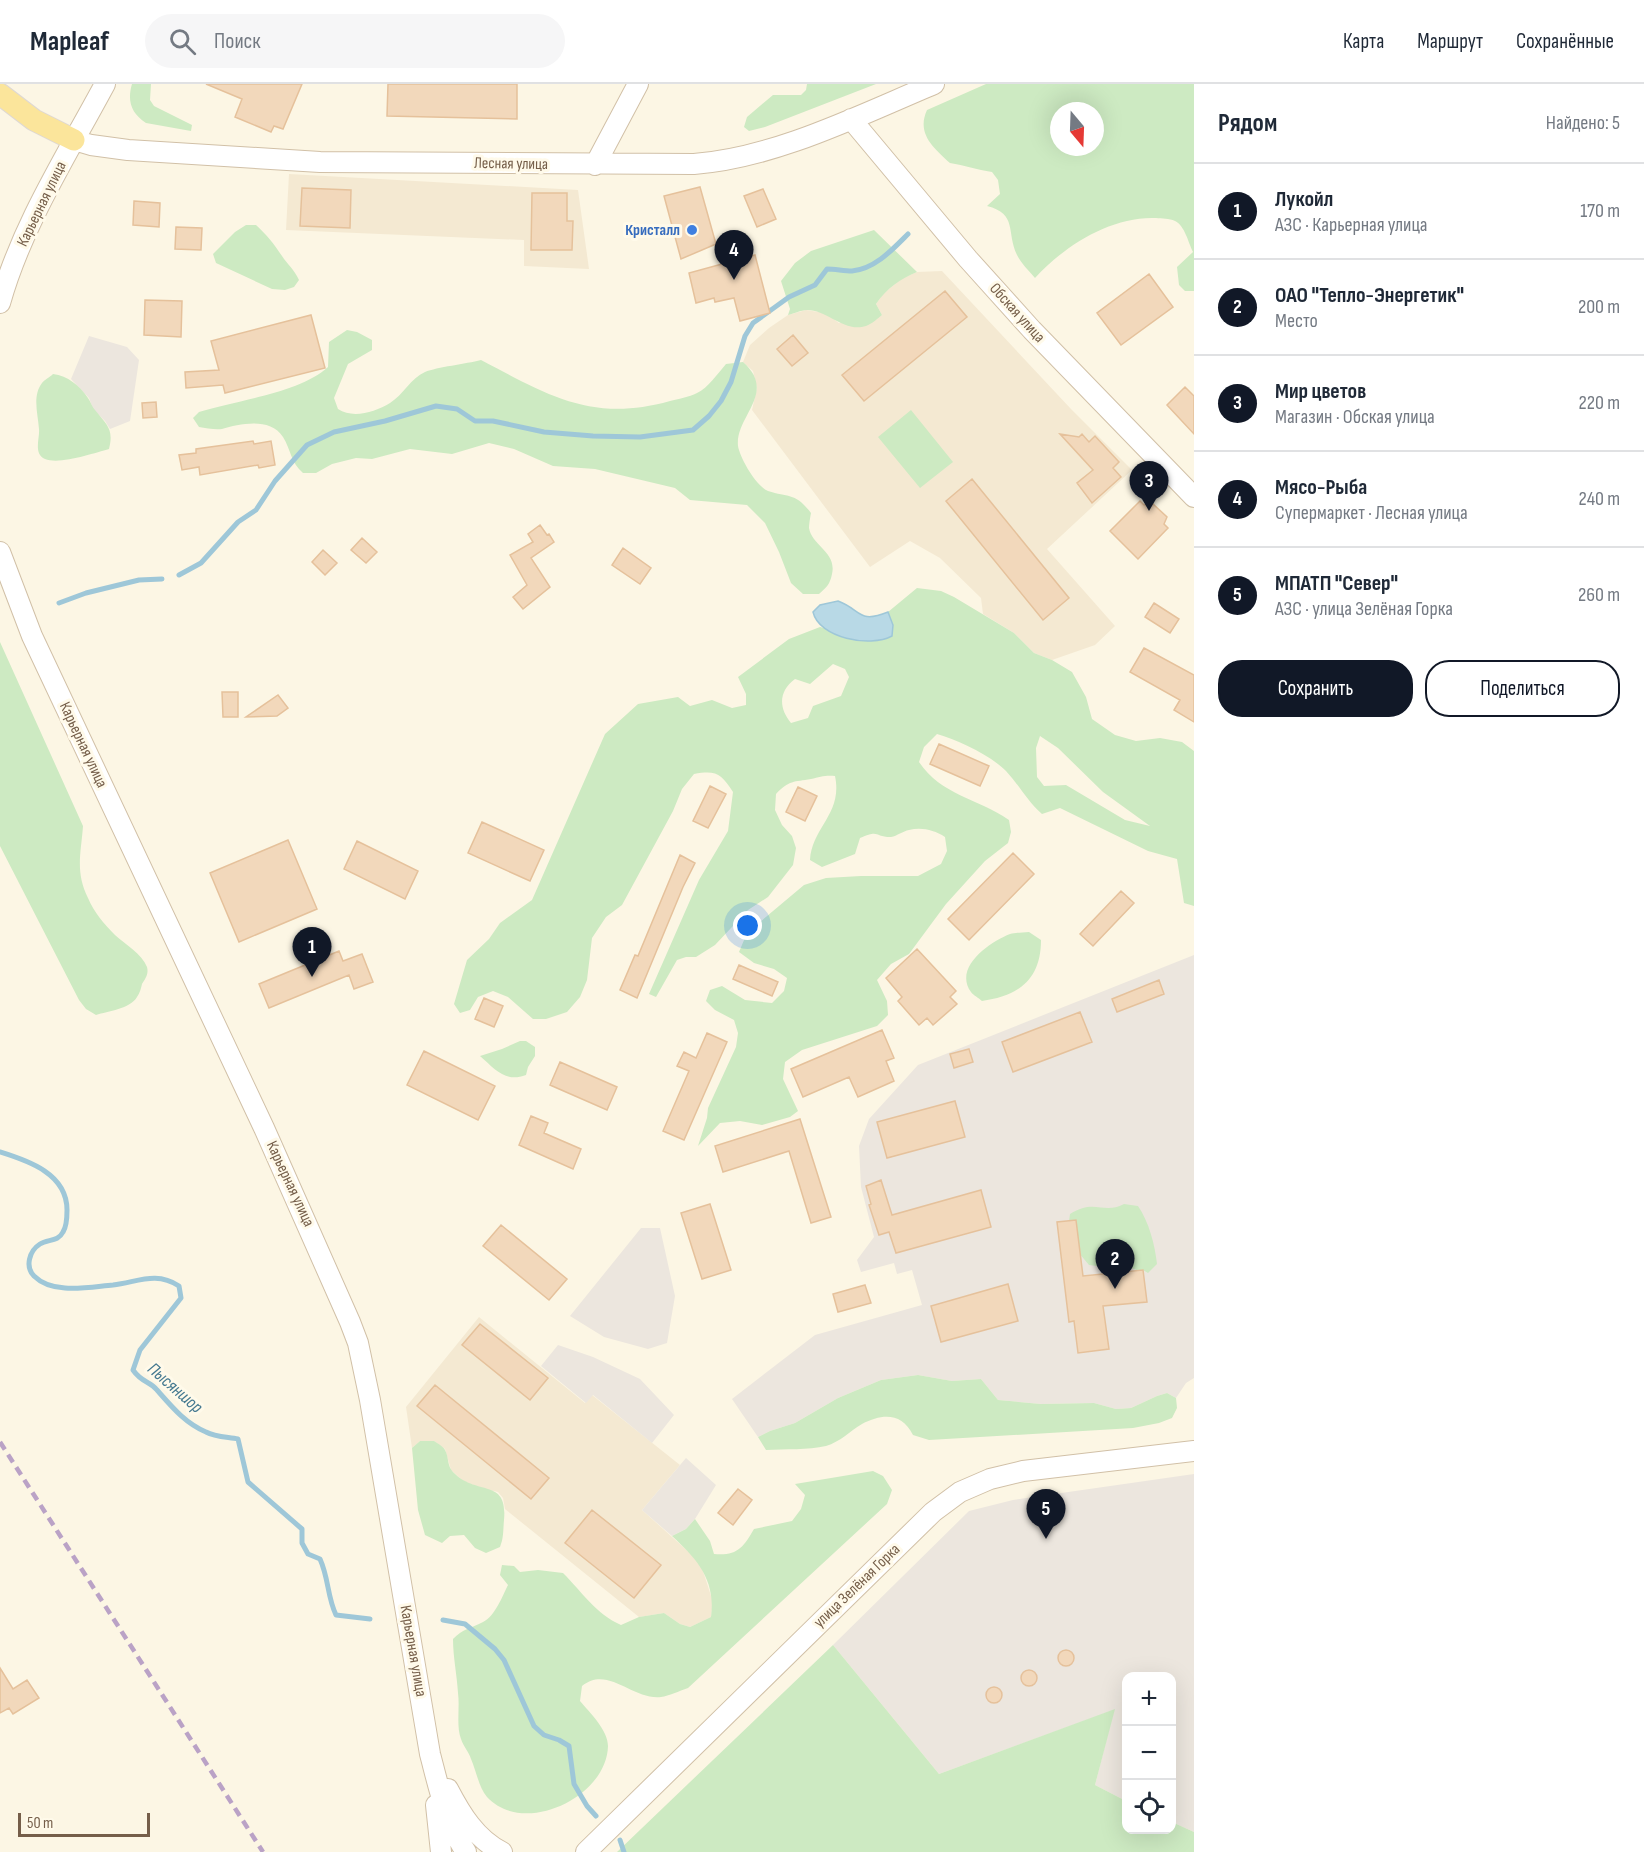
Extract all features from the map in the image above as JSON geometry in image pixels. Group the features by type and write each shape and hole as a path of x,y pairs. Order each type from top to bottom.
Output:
{"main road":[{"path":"0,94 34,120 74,140"}],"street":[{"name":"Карьерная улица","path":"0,303 20,246 44,195 105,84"},
{"path":"595,165 638,84"},
{"name":"Лесная улица","path":"74,140 91,145 128,150 320,162 595,165 711,163 781,145 934,84"},
{"name":"Обская улица","path":"851,119 968,259 1032,330 1194,497"},
{"name":"Карьерная улица","path":"0,552 32,636 264,1128 354,1332 370,1401 430,1754 444,1808 466,1852"},
{"name":"улица Зелёная Горка","path":"585,1850 933,1512 960,1492 990,1479 1023,1470 1194,1451"},
{"path":"430,1754 441,1852"},
{"path":"430,1754 465,1819 480,1837 502,1852"}],"shaded area":[{"path":"289,174 578,190 589,269 524,266 524,240 286,230"},
{"path":"942,271 1071,409 1132,470 1047,549 1115,626 1095,645 1052,660 1034,653 1014,633 983,614 981,598 940,558 910,541 870,567 752,410 757,388 753,371 743,362 750,345 769,328 788,315 806,310 825,313 839,323 882,315 876,304 883,294 901,279 917,272"},
{"path":"89,336 127,347 139,360 130,421 110,429 93,409 89,398 71,379"},
{"path":"1194,955 1194,1378 1186,1383 1176,1398 1167,1393 1131,1408 1116,1409 1094,1403 1041,1404 998,1400 981,1379 952,1381 918,1375 881,1380 838,1398 795,1423 758,1437 732,1399 815,1335 922,1305 912,1270 897,1274 894,1263 861,1272 857,1260 874,1237 861,1187 859,1146 869,1119 918,1065"},
{"path":"641,1228 660,1228 675,1296 667,1343 648,1349 604,1337 570,1316"},
{"path":"479,1317 585,1403 592,1395 680,1465 642,1510 691,1554 702,1568 713,1602 711,1617 690,1627 680,1624 664,1613 639,1617 505,1509 503,1498 498,1492 477,1487 462,1480 451,1470 445,1449 434,1441 420,1441 412,1448 406,1407"},
{"path":"558,1345 593,1357 640,1379 674,1415 652,1443 593,1395 586,1403 541,1366"},
{"path":"686,1458 716,1485 695,1519 686,1529 672,1536 642,1510"},
{"path":"1194,1474 1194,1832 1176,1824 1176,1672 1122,1672 1122,1799 1095,1785 1114,1710 939,1774 833,1645 969,1511 1013,1500"}],"green space":[{"path":"132,84 151,84 150,100 154,106 192,125 191,131 146,123 134,111 130,101"},
{"path":"807,84 876,84 765,127 749,131 744,127 747,117 773,95 801,95 806,90"},
{"path":"986,84 1194,84 1194,291 1185,291 1179,285 1177,267 1193,252 1181,227 1170,219 1139,219 1106,228 1074,244 1035,278 1017,255 1007,219 997,209 987,206 1000,194 998,180 992,172 950,163 928,140 924,119 927,110"},
{"path":"246,225 256,225 264,232 299,280 294,287 285,290 272,289 216,263 213,254 235,232"},
{"path":"874,230 917,272 894,285 880,298 876,304 882,315 868,325 858,327 843,324 815,311 805,310 788,315 790,309 781,281 795,263 811,251"},
{"path":"347,330 357,332 372,340 372,350 348,364 334,398 338,409 350,414 371,411 390,403 415,378 425,372 481,360 528,384 571,402 617,409 642,407 691,396 705,388 726,364 743,362 753,373 757,384 756,394 739,435 739,451 749,471 763,488 796,499 811,513 809,528 811,534 828,555 833,566 829,583 819,594 803,594 791,583 765,523 747,505 690,500 675,488 595,469 553,466 514,449 489,443 452,454 410,449 372,459 356,458 332,464 316,473 303,473 294,461 283,437 271,427 254,424 210,429 199,427 193,418 199,412 285,390 316,376 328,367 329,342"},
{"path":"53,374 68,379 85,393 110,432 109,449 59,461 41,457 38,450 37,394 42,383"},
{"path":"911,410 953,462 920,488 878,437"},
{"path":"917,588 941,591 1014,633 1034,653 1072,672 1086,697 1092,719 1115,735 1136,741 1160,738 1182,742 1194,751 1194,906 1184,903 1177,859 1148,851 1060,808 1042,814 999,765 973,749 937,734 924,747 919,762 938,782 1009,820 1011,832 1008,843 985,861 946,904 909,954 891,964 877,980 887,1001 888,1015 877,1026 802,1050 785,1062 783,1079 798,1111 790,1117 762,1125 740,1121 720,1123 698,1146 708,1108 736,1047 738,1033 734,1020 715,1010 706,1001 710,990 722,986 745,1000 772,1003 784,991 787,978 774,969 754,963 739,952 747,933 804,885 826,878 918,876 941,864 947,851 945,837 928,830 914,829 891,837 866,835 860,838 855,854 822,867 810,860 816,838 835,801 835,776 792,782 776,794 775,810 782,825 792,836 796,848 793,865 768,897 748,910 715,945 696,957 677,960 656,997 649,994 699,880 728,831 733,792 721,777 713,773 694,774 682,789 673,811 622,905 606,917 592,938 587,980 580,997 567,1012 546,1019 533,1019 508,997 493,991 478,997 470,1010 460,1013 454,1004 467,960 489,939 500,923 532,900 605,734 638,704 678,697 690,706 712,700 732,708 746,705 746,694 738,677 789,639 820,627 828,629 893,625 888,612","holes":["833,664 845,669 849,677 841,696 813,706 808,718 791,723 782,705 786,689 795,679 810,684","1040,736 1058,748 1103,792 1150,826 1125,820 1066,785 1044,786 1037,777 1036,748"]},
{"path":"0,642 83,826 80,871 88,898 103,922 145,962 147,967 147,974 137,997 118,1009 96,1015 86,1009 79,1000 0,846"},
{"path":"1029,932 1041,940 1040,954 1032,975 1025,983 1017,990 995,999 982,1001 973,994 967,983 967,974 976,957 993,943 1012,933"},
{"path":"520,1041 526,1041 535,1047 535,1056 526,1075 506,1076 480,1056 502,1049"},
{"path":"1124,1204 1138,1206 1148,1226 1157,1264 1148,1273 1121,1266 1089,1265 1079,1253 1068,1229 1070,1214 1079,1209 1110,1208"},
{"path":"918,1375 952,1381 981,1379 998,1400 1041,1404 1094,1403 1116,1409 1131,1408 1167,1393 1176,1398 1177,1408 1172,1418 1133,1428 929,1440 913,1435 909,1428 898,1419 884,1417 862,1424 836,1442 826,1446 766,1450 758,1437 795,1423 838,1398 881,1380"},
{"path":"420,1441 434,1441 440,1445 445,1450 453,1472 472,1484 489,1489 501,1498 504,1520 500,1547 486,1553 475,1548 464,1535 450,1536 442,1543 425,1535 418,1510 412,1448"},
{"path":"873,1471 883,1476 892,1490 887,1504 688,1688 671,1695 650,1697 601,1679 582,1686 580,1701 602,1728 608,1746 604,1764 594,1781 579,1795 561,1806 541,1812 521,1813 503,1808 487,1797 460,1734 453,1639 487,1619 495,1611 508,1585 500,1575 502,1565 514,1566 520,1572 538,1570 563,1573 597,1609 621,1625 639,1617 664,1613 680,1624 690,1627 711,1617 711,1592 697,1562 672,1536 686,1529 695,1519 710,1541 714,1554 728,1554 743,1546 754,1529 792,1521 801,1509 805,1495 795,1484"},
{"path":"833,1645 939,1774 1115,1709 1095,1785 1122,1799 1122,1834 1176,1834 1176,1824 1194,1832 1194,1852 617,1852"}],"water":[{"path":"838,601 865,616 871,617 888,612 893,625 892,636 859,641 835,634 825,628 817,621 813,612 820,605"}],"building":[{"path":"206,84 302,84 283,129 274,126 271,132 235,117 242,99"},
{"path":"388,84 517,84 517,119 387,116"},
{"name":"Кристалл","path":"700,187 716,244 681,259 664,196"},
{"path":"302,188 351,190 350,228 300,226"},
{"path":"763,189 776,219 757,227 744,196"},
{"path":"532,193 567,193 567,221 573,221 572,250 531,250"},
{"path":"134,201 160,203 159,227 133,225"},
{"path":"176,227 202,228 201,250 175,249"},
{"path":"755,255 770,313 740,321 734,298 715,302 714,298 696,303 689,273"},
{"path":"1149,274 1173,307 1121,345 1097,313"},
{"path":"945,291 967,317 864,401 842,375"},
{"path":"145,300 182,301 181,337 144,335"},
{"path":"311,315 325,368 225,393 223,385 186,388 185,372 219,370 211,341"},
{"path":"793,335 808,353 792,366 777,349"},
{"path":"1185,387 1194,396 1194,434 1167,405"},
{"path":"156,402 157,417 143,418 142,403"},
{"path":"1060,434 1079,437 1082,434 1089,442 1095,436 1119,462 1113,468 1121,477 1092,503 1077,483 1093,470"},
{"path":"253,441 254,444 271,441 275,465 259,468 258,465 200,475 199,467 182,470 179,455 196,453 196,449"},
{"path":"972,479 1069,598 1043,620 946,501"},
{"path":"1140,501 1144,505 1152,503 1167,517 1164,524 1168,528 1138,559 1110,531"},
{"path":"540,525 554,542 531,558 550,587 523,609 513,597 527,585 510,555 533,542 528,534"},
{"path":"362,538 377,552 366,563 351,550"},
{"path":"623,548 651,568 640,584 612,565"},
{"path":"323,550 337,563 325,575 312,562"},
{"path":"1154,603 1179,619 1170,633 1145,617"},
{"path":"1144,648 1194,675 1194,722 1174,710 1180,700 1130,672"},
{"path":"222,692 238,692 238,717 223,717"},
{"path":"278,695 288,708 277,716 246,717"},
{"path":"939,744 989,766 980,786 930,764"},
{"path":"710,786 726,794 708,828 693,821"},
{"path":"798,787 817,796 805,821 786,812"},
{"path":"482,822 544,850 530,881 468,853"},
{"path":"288,840 317,909 239,942 210,873"},
{"path":"357,841 418,871 405,899 344,869"},
{"path":"1013,853 1034,874 969,940 948,919"},
{"path":"680,855 695,863 637,998 620,990 635,955 638,956"},
{"path":"1121,891 1134,903 1093,946 1080,934"},
{"path":"917,949 956,991 950,997 957,1004 933,1025 927,1018 919,1025 898,1001 902,997 886,978"},
{"path":"339,951 343,961 362,954 373,982 354,989 349,975 269,1008 259,984"},
{"path":"739,965 778,982 772,996 733,979"},
{"path":"1159,980 1164,994 1117,1012 1112,999"},
{"path":"484,998 503,1006 494,1027 475,1019"},
{"path":"1080,1012 1092,1042 1013,1072 1002,1042"},
{"path":"882,1030 894,1058 886,1061 894,1081 858,1097 849,1077 803,1097 791,1069"},
{"path":"707,1033 727,1042 684,1140 663,1131 689,1071 677,1066 684,1052 696,1058"},
{"path":"969,1049 973,1062 954,1068 950,1054"},
{"path":"424,1051 495,1086 478,1120 407,1085"},
{"path":"560,1062 617,1087 607,1110 550,1085"},
{"path":"955,1101 965,1137 887,1158 877,1122"},
{"path":"531,1116 548,1123 544,1133 581,1149 573,1169 519,1145"},
{"path":"800,1119 831,1217 811,1223 789,1151 723,1172 715,1146"},
{"path":"881,1180 892,1215 981,1190 991,1227 896,1253 889,1232 879,1235 869,1205 871,1204 866,1186"},
{"path":"710,1204 731,1270 702,1279 681,1213"},
{"path":"1076,1220 1083,1276 1143,1270 1147,1302 1103,1306 1109,1349 1078,1353 1074,1321 1069,1322 1057,1222"},
{"path":"501,1225 567,1279 549,1300 483,1246"},
{"path":"1008,1284 1018,1321 941,1342 931,1306"},
{"path":"865,1285 871,1303 838,1312 833,1294"},
{"path":"480,1324 548,1378 530,1400 462,1345"},
{"path":"435,1385 549,1478 531,1499 417,1406"},
{"path":"738,1489 752,1500 733,1525 718,1513"},
{"path":"592,1510 661,1565 634,1598 565,1543"},
{"path":"1066,1650 1074,1658 1066,1666 1058,1658"},
{"path":"0,1668 13,1689 27,1680 39,1698 13,1714 9,1708 0,1713"},
{"path":"1029,1670 1037,1678 1029,1686 1021,1678"},
{"path":"994,1687 1002,1695 994,1703 986,1695"}],"waterway":[{"path":"179,575 201,563 238,522 256,510 275,481 307,445 334,432 385,421 436,406 457,409 475,421 493,421 544,432 640,437 693,430 721,401 731,382 745,336 753,323 789,297 815,285 827,269 852,271 868,266 883,257 908,234"},
{"path":"59,603 86,593 139,580 162,579"},
{"name":"Пысяншор","path":"0,1152 44,1171 61,1187 65,1198 67,1218 63,1232 53,1240 43,1242 36,1247 31,1255 29,1264 31,1272 42,1282 61,1288 82,1288 155,1278 179,1286 181,1298 140,1350 133,1370 154,1387 185,1419 198,1428 213,1435 238,1439 248,1482 302,1529 302,1543 308,1554 320,1559 336,1615 370,1619"},
{"name":"Пысяншор","path":"443,1620 465,1624 495,1649 504,1660 534,1726 544,1735 569,1746 574,1784 596,1816"},
{"name":"Пысяншор","path":"620,1840 624,1852"}],"railway":[{"path":"0,1442 263,1852"}],"place":[{"name":"Кристалл","path":"692,230"},
{"name":"Мясо-Рыба","path":"734,280"},
{"name":"Мир цветов","path":"1149,511"},
{"name":"Лукойл","path":"312,977"},
{"name":"ОАО \"Тепло-Энергетик\"","path":"1115,1289"},
{"name":"МПАТП \"Север\"","path":"1046,1539"}]}
